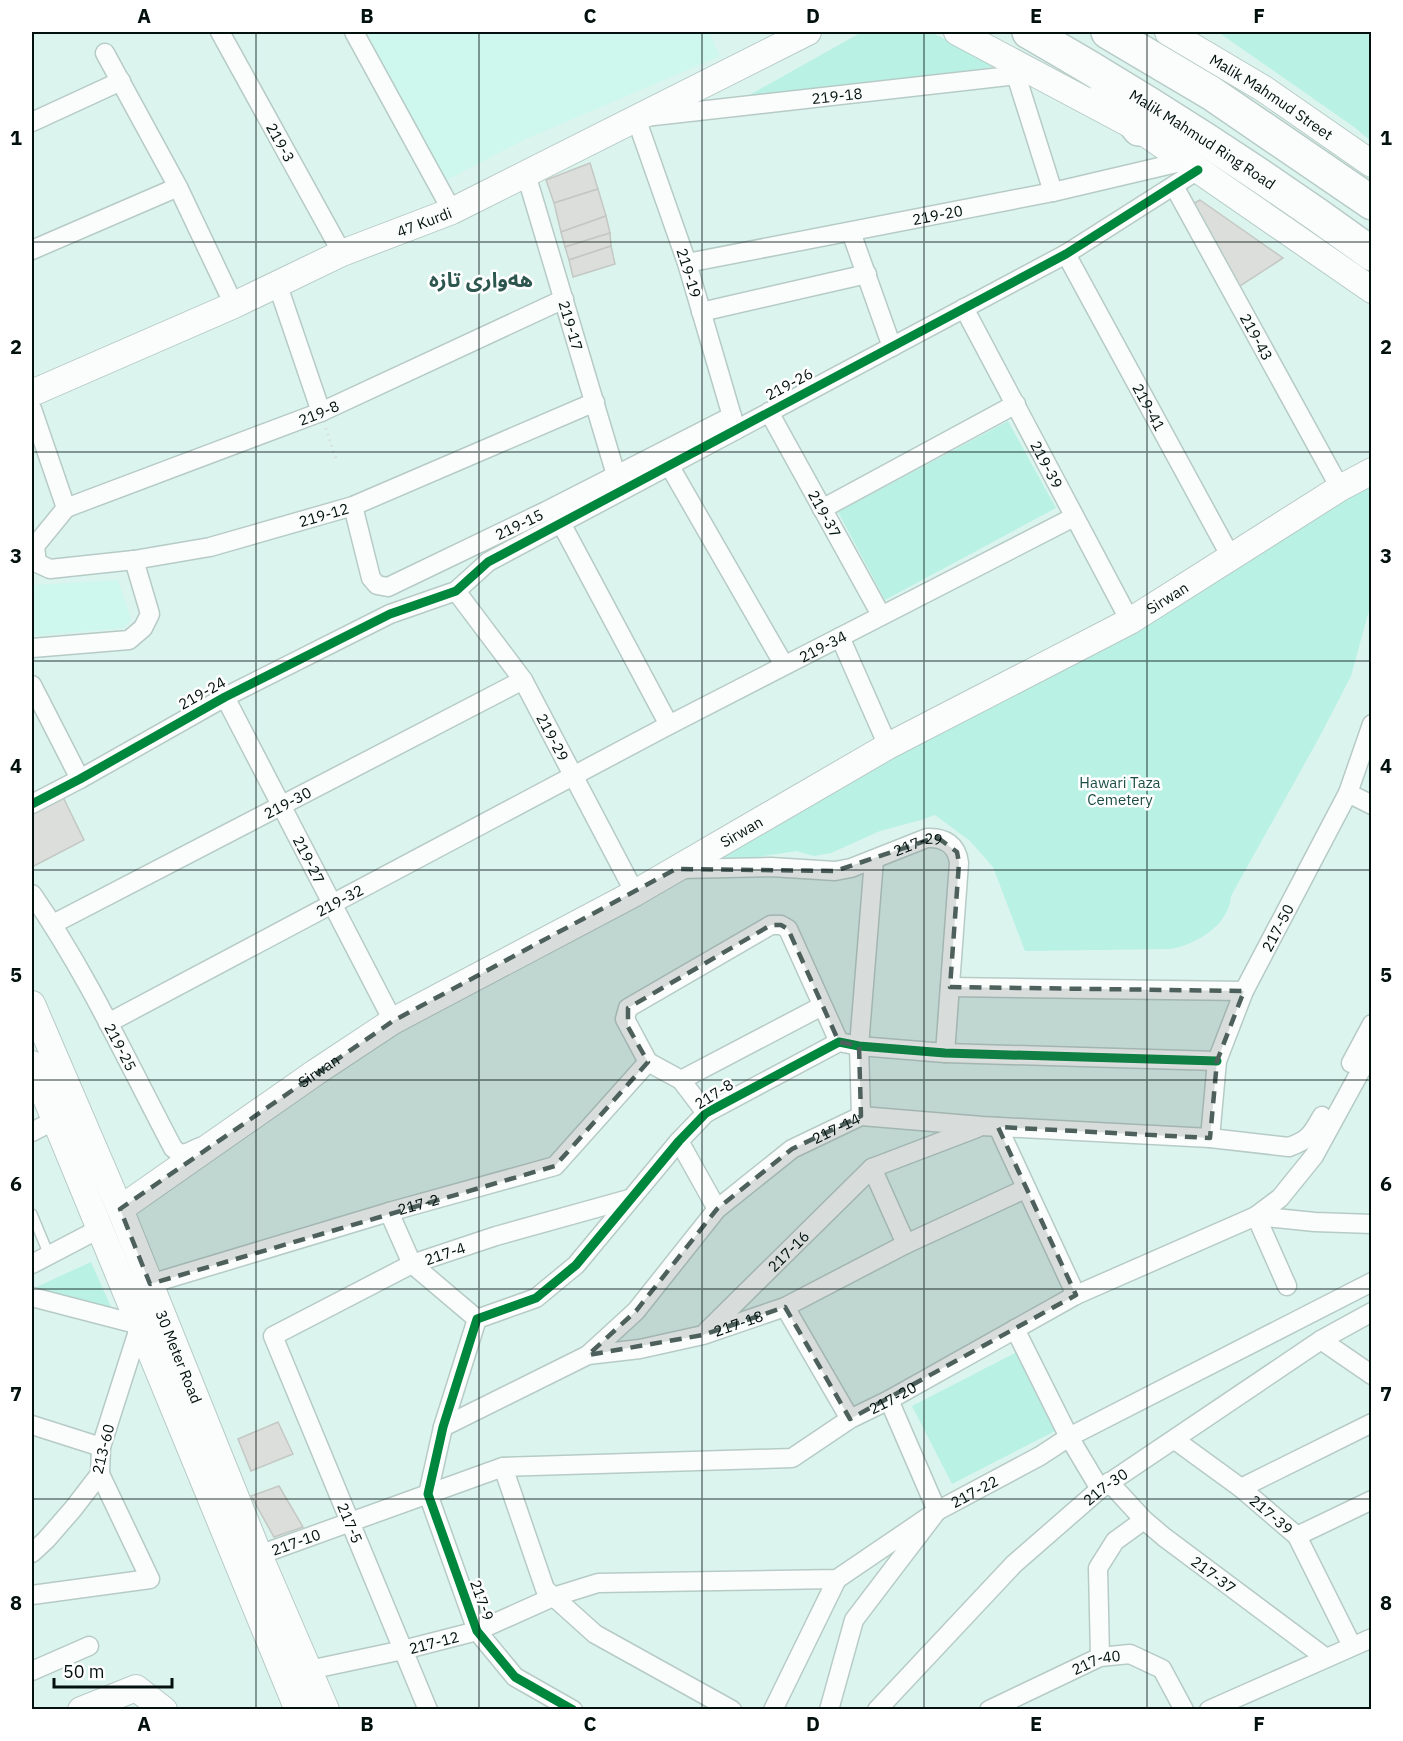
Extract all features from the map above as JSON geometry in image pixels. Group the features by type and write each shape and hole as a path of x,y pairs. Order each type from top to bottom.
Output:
{"highway":[{"name":"Malik Mahmud Ring Road","path":"1029,32 1199,134 1287,192 1371,254"},
{"path":"1111,32 1211,93 1371,203"},
{"path":"1097,72 1139,129"}],"main road":[{"name":"47 Kurdi","path":"32,393 234,305 342,253 452,211 808,32"},
{"path":"957,32 1026,74 1139,129 1371,290"},
{"name":"Malik Mahmud Street","path":"1168,32 1264,89 1371,164"},
{"name":"Sirwan","path":"120,1209 393,1021 634,893 888,746 1130,621 1232,559 1340,488 1371,471"},
{"name":"30 Meter Road","path":"32,1004 120,1209 259,1555 326,1710"},
{"name":"30 Meter Road","path":"32,1064 298,1710"},
{"path":"81,1710 136,1688 164,1710"}],"street":[{"name":"219-3","path":"220,32 342,253"},
{"path":"354,32 452,211"},
{"path":"105,53 178,187 234,305"},
{"path":"1026,74 1053,192"},
{"name":"219-18","path":"636,118 1026,74"},
{"path":"32,122 121,81"},
{"name":"219-19","path":"636,118 687,263 734,423"},
{"name":"219-20","path":"687,263 1192,166"},
{"name":"219-26","path":"390,614 456,591 488,562 669,465 734,423 769,412 1066,254 1174,186 1192,166"},
{"name":"219-17","path":"526,174 616,475"},
{"name":"219-43","path":"1174,186 1340,488"},
{"path":"32,250 178,187"},
{"path":"851,232 892,347"},
{"name":"219-41","path":"1066,254 1232,559"},
{"path":"701,312 867,274"},
{"path":"277,284 321,412"},
{"name":"219-8","path":"66,508 321,412 564,298"},
{"name":"219-39","path":"964,308 1130,621"},
{"name":"219-12","path":"66,508 35,546 37,562 50,569 134,560 210,547 353,506 595,402"},
{"path":"822,509 1016,404"},
{"path":"32,409 66,508"},
{"name":"219-37","path":"769,412 881,615"},
{"name":"219-15","path":"353,506 371,578 377,585 388,587 616,475 734,423"},
{"path":"669,465 784,665"},
{"name":"219-34","path":"573,775 1074,517"},
{"path":"561,523 669,725"},
{"path":"32,648 129,640 143,628 150,614 134,560"},
{"name":"219-29","path":"456,591 523,680 634,893"},
{"name":"219-24","path":"32,804 225,697 390,614"},
{"path":"840,637 888,746"},
{"name":"219-30","path":"52,924 523,680"},
{"path":"32,685 80,779"},
{"name":"219-27","path":"225,697 393,1021"},
{"name":"217-50","path":"1210,1138 1217,1061 1244,991 1348,793 1371,724"},
{"name":"219-32","path":"108,1023 573,775"},
{"path":"1348,793 1371,806"},
{"name":"217-29","path":"675,869 771,867 835,871 874,860 927,838 938,837 948,843 957,852 959,863 945,1053"},
{"path":"861,1116 859,1046 874,860"},
{"name":"219-25","path":"32,894 52,924 108,1023 173,1148 180,1154 187,1153 229,1133"},
{"path":"706,1113 681,1080 648,1062 625,1019 628,1008 771,925 781,925 788,929 839,1042 859,1046 945,1053 1217,1061"},
{"path":"950,987 1244,991"},
{"path":"681,1080 822,1006"},
{"name":"217-14","path":"588,1354 636,1311 717,1209 792,1149 861,1116 990,1126 1210,1138 1289,1147 1312,1135 1371,1024"},
{"name":"217-8","path":"477,1319 536,1298 576,1265 629,1199 706,1113 839,1042"},
{"name":"217-20","path":"503,1467 792,1458 850,1419 889,1400 1076,1295 1256,1216 1280,1198 1314,1156 1371,1050"},
{"name":"217-2","path":"150,1284 388,1212 555,1166 648,1062"},
{"path":"32,1132 55,1120"},
{"path":"906,1244 872,1168 990,1126 1025,1189 1076,1295"},
{"path":"679,1141 717,1209"},
{"name":"217-16","path":"703,1335 872,1168"},
{"name":"217-18","path":"443,1427 588,1354 640,1349 703,1335 785,1307 906,1244 1025,1189"},
{"name":"217-4","path":"273,1336 412,1264 496,1236 629,1199"},
{"path":"388,1212 412,1264 477,1319 443,1427 428,1494"},
{"path":"1287,1286 1256,1216 1316,1222 1371,1224"},
{"path":"32,1264 99,1229"},
{"name":"217-22","path":"837,1579 938,1511 1040,1456 1069,1437 1371,1282"},
{"path":"32,1297 140,1325"},
{"path":"785,1307 850,1419"},
{"name":"217-30","path":"877,1710 1014,1564 1105,1485 1321,1340 1371,1312"},
{"name":"213-60","path":"32,1553 39,1538 100,1474 101,1447 140,1325"},
{"name":"217-37","path":"1015,1329 1069,1437 1105,1485 1144,1520 1326,1658"},
{"name":"217-5","path":"273,1336 428,1709"},
{"path":"1321,1340 1371,1375"},
{"path":"829,1710 854,1620 938,1511 889,1400"},
{"path":"1241,1488 1371,1423"},
{"path":"32,1425 101,1447"},
{"name":"217-39","path":"1174,1440 1241,1488 1297,1536 1352,1646"},
{"path":"503,1467 545,1588 553,1597 595,1634 732,1710"},
{"name":"217-10","path":"259,1555 503,1467"},
{"path":"32,1595 150,1579 100,1474"},
{"name":"217-9","path":"428,1494 477,1631 515,1677 573,1710"},
{"path":"1297,1536 1371,1500"},
{"path":"1100,1657 1098,1568 1115,1541 1144,1520"},
{"path":"553,1597 598,1582 837,1579 773,1710"},
{"name":"217-12","path":"309,1670 477,1631 553,1597"},
{"path":"1209,1710 1234,1704 1371,1638"},
{"path":"32,1671 89,1646"},
{"name":"217-40","path":"989,1710 1100,1657 1130,1654 1162,1669 1184,1710"}],"lane":[{"path":"32,1215 48,1255"}],"path":[{"path":"321,412 336,459"}],"highlighted area":[{"path":"937,837 957,852 959,863 950,987 1244,991 1217,1061 1210,1138 998,1127 1076,1295 850,1419 785,1307 703,1335 588,1355 636,1311 717,1209 792,1149 861,1116 859,1046 839,1042 788,929 781,925 771,925 628,1008 628,1027 648,1062 555,1166 150,1284 120,1209 393,1021 676,869 835,871"}],"shaded area":[{"path":"366,32 709,32 720,56 526,139 443,182"},
{"path":"118,580 131,619 124,628 32,636 32,585"}],"green space":[{"path":"862,32 930,32 1000,66 735,103"},
{"path":"1218,32 1371,32 1371,141 1354,127"},
{"path":"1008,421 1056,508 885,600 838,512"},
{"name":"Hawari Taza Cemetery","path":"1371,478 1371,603 1351,676 1231,896 1224,916 1210,932 1201,938 1171,949 1025,951 993,867 970,841 935,815 880,831 831,853 814,856 796,851 723,860 713,850"},
{"path":"91,1262 111,1307 32,1289"},
{"path":"1017,1352 1057,1430 952,1484 912,1406"}],"building":[{"path":"590,163 598,189 554,203 546,180"},
{"path":"598,189 606,216 561,232 554,203"},
{"path":"1200,200 1283,258 1234,290 1189,206"},
{"path":"606,216 610,233 565,247 561,232"},
{"path":"610,233 611,246 569,260 565,247"},
{"path":"611,246 615,264 573,277 569,260"},
{"path":"61,793 84,840 32,867 32,809"},
{"path":"278,1422 293,1454 251,1471 238,1439"},
{"path":"279,1486 303,1527 274,1537 251,1496"}],"cycle path":[{"path":"32,804 225,697 390,614 456,591 488,562 1066,254 1198,170"},
{"path":"573,1710 515,1677 477,1631 428,1494 443,1427 477,1319 536,1298 576,1265 679,1141 706,1113 839,1042 859,1046 945,1053 1217,1061"}],"district":[{"name":"هەواری تازە","path":"481,279"}]}
